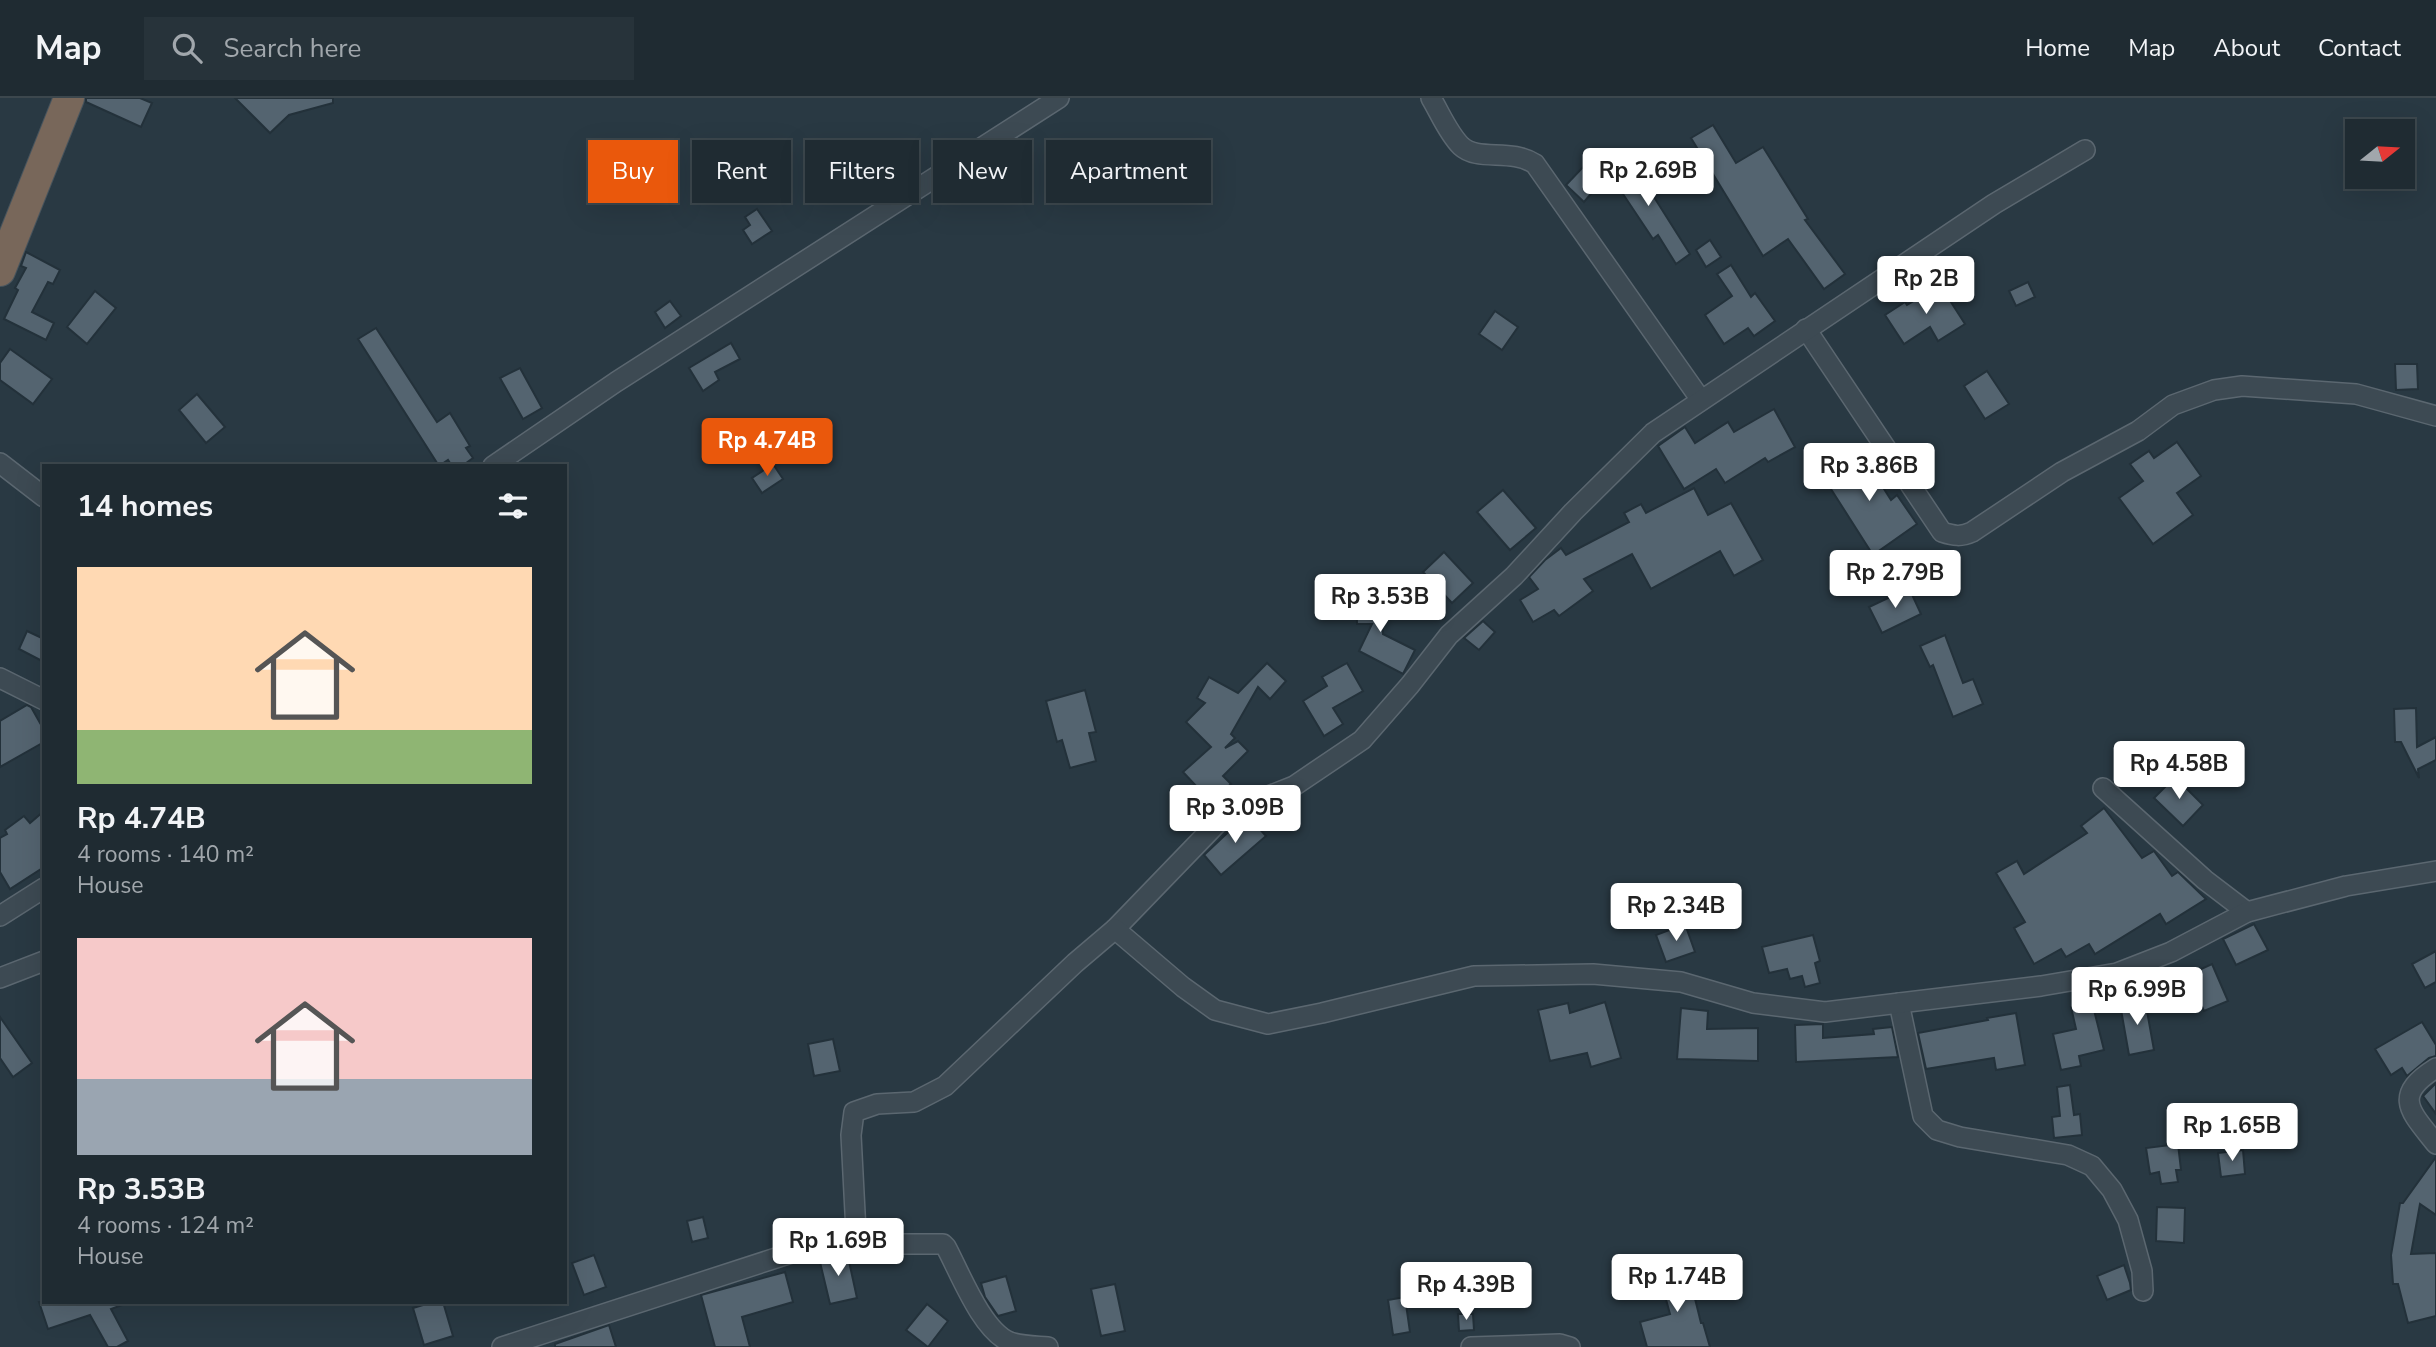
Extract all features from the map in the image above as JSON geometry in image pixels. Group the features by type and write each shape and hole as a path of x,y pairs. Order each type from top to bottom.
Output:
{"highway":[{"path":"0,271 69,98"}],"street":[{"path":"496,464 627,374 1059,98"},
{"path":"1431,98 1462,148 1476,153 1524,156 1535,163 1701,400"},
{"path":"856,1232 850,1135 854,1112 877,1104 914,1102 945,1086 1075,963 1115,929 1228,812 1294,786 1363,740 1449,635 1514,576 1573,512 1653,433 1994,204 2085,150"},
{"path":"1806,328 1942,532 1954,536 1972,532 2062,472 2138,431 2173,405 2214,390 2242,386 2356,394 2436,416"},
{"path":"0,463 42,495"},
{"path":"0,678 42,699"},
{"path":"2103,788 2206,880 2247,912"},
{"path":"1115,929 1183,987 1215,1010 1268,1024 1474,976 1593,974 1681,982 1753,1003 1825,1012 2041,986 2117,973 2171,952 2247,912 2347,886 2436,871"},
{"path":"0,916 42,889"},
{"path":"0,978 42,962"},
{"path":"1899,1003 1923,1116 1937,1130 2067,1155 2092,1166 2112,1190 2128,1220 2142,1270 2143,1291"},
{"path":"2436,1068 2414,1085 2409,1093 2409,1103 2414,1115 2436,1144"},
{"path":"502,1347 856,1232"},
{"path":"856,1232 870,1241 882,1244 943,1244 987,1324 1011,1343 1048,1347"},
{"path":"1471,1347 1560,1344 1570,1347"}],"building":[{"path":"86,98 140,98 152,103 141,127 86,102"},
{"path":"235,98 333,98 333,103 289,115 270,133"},
{"path":"1713,125 1736,163 1763,147 1808,219 1805,220 1845,274 1824,289 1788,239 1763,256 1691,138"},
{"path":"1628,157 1642,174 1640,175 1690,254 1676,264 1658,235 1653,239 1609,173"},
{"path":"1585,165 1602,181 1584,202 1566,185"},
{"path":"757,209 772,231 752,244 743,230 750,225 745,217"},
{"path":"1710,240 1721,257 1706,267 1696,250"},
{"path":"26,252 60,270 53,284 48,282 32,312 54,323 46,340 4,319 18,290 15,288 26,268 21,266"},
{"path":"1731,265 1751,297 1755,293 1775,321 1754,336 1748,328 1724,344 1705,315 1732,296 1717,274"},
{"path":"2028,282 2035,297 2016,306 2009,291"},
{"path":"1940,285 1965,324 1938,341 1930,327 1904,344 1885,315"},
{"path":"95,291 116,308 87,344 67,327"},
{"path":"670,301 681,316 665,328 655,312"},
{"path":"1495,311 1518,327 1502,350 1479,334"},
{"path":"376,328 437,422 450,413 470,446 466,448 473,458 465,464 451,464 448,460 438,464 358,339"},
{"path":"731,343 740,359 715,372 719,380 703,391 689,368"},
{"path":"10,349 52,379 33,404 0,380 0,363"},
{"path":"2395,364 2417,364 2418,389 2396,390"},
{"path":"520,368 542,408 523,419 500,378"},
{"path":"1987,371 2009,404 1985,419 1964,386"},
{"path":"197,394 225,427 206,443 179,410"},
{"path":"1774,409 1795,447 1768,462 1765,458 1725,483 1716,469 1684,489 1658,446 1685,427 1695,443 1728,422 1734,432"},
{"path":"2177,442 2201,476 2177,493 2193,515 2153,544 2119,498 2143,481 2130,464 2149,451 2154,458"},
{"path":"1860,451 1891,500 1897,495 1917,524 1873,555 1822,475"},
{"path":"773,464 783,479 762,493 752,478"},
{"path":"1694,488 1708,515 1731,503 1763,560 1734,576 1720,551 1651,589 1632,554 1584,579 1593,591 1559,616 1554,610 1533,622 1520,600 1538,589 1529,577 1545,560 1561,548 1566,555 1629,522 1624,513 1641,504 1646,513"},
{"path":"1503,490 1536,528 1510,550 1477,512"},
{"path":"1444,552 1473,583 1452,603 1423,572"},
{"path":"1909,588 1921,614 1882,633 1869,607"},
{"path":"1381,591 1383,634 1415,650 1403,674 1359,651 1372,624 1357,624 1356,592"},
{"path":"1483,621 1495,632 1479,650 1464,638"},
{"path":"27,631 42,638 42,661 19,649"},
{"path":"1945,635 1963,683 1973,679 1983,704 1953,717 1933,665 1930,667 1920,646"},
{"path":"1267,663 1286,681 1270,699 1258,687 1231,734 1235,738 1225,748 1238,741 1248,751 1223,776 1231,784 1211,802 1183,772 1211,747 1186,722 1205,703 1197,698 1209,677 1238,693"},
{"path":"1347,663 1363,691 1333,708 1343,724 1324,736 1303,701 1327,686 1322,677"},
{"path":"1085,690 1096,732 1089,733 1096,761 1070,768 1062,740 1057,742 1046,701"},
{"path":"27,705 31,707 42,726 42,743 0,767 0,721"},
{"path":"2416,708 2417,747 2436,737 2436,760 2418,769 2419,778 2401,742 2395,742 2394,709"},
{"path":"2175,777 2203,805 2183,826 2154,798"},
{"path":"2104,808 2142,858 2154,851 2172,876 2178,872 2206,899 2166,924 2160,914 2095,954 2089,944 2066,957 2061,949 2034,964 2014,928 2025,922 1996,873 2017,861 2024,874 2087,833 2081,826"},
{"path":"42,813 42,868 10,889 0,872 0,838 7,834 5,830 24,816 30,823"},
{"path":"1249,817 1266,836 1221,875 1204,855 1241,820"},
{"path":"1685,924 1695,952 1666,962 1656,935"},
{"path":"2254,924 2268,950 2236,965 2223,939"},
{"path":"1813,935 1820,961 1815,963 1820,983 1805,987 1802,976 1790,979 1787,969 1769,973 1762,947"},
{"path":"2436,951 2436,982 2425,988 2412,964"},
{"path":"2212,964 2228,1001 2204,1011 2188,975"},
{"path":"2145,1000 2154,1050 2129,1055 2120,1004"},
{"path":"1605,1002 1621,1058 1591,1067 1587,1053 1550,1061 1538,1010 1568,1003 1570,1013"},
{"path":"2092,1002 2104,1050 2079,1056 2081,1066 2061,1070 2053,1034 2076,1029 2071,1007"},
{"path":"1681,1008 1708,1011 1707,1029 1758,1028 1758,1061 1677,1059"},
{"path":"2016,1013 2025,1065 1996,1070 1994,1058 1926,1069 1918,1033"},
{"path":"0,1017 32,1063 13,1077 0,1058"},
{"path":"2422,1022 2436,1045 2436,1056 2429,1058 2407,1076 2402,1068 2391,1075 2375,1049"},
{"path":"1823,1024 1823,1038 1874,1034 1873,1029 1892,1027 1898,1057 1796,1062 1795,1025"},
{"path":"833,1039 840,1071 814,1076 808,1044"},
{"path":"2436,1083 2436,1114 2423,1096"},
{"path":"2070,1085 2074,1115 2080,1114 2082,1135 2054,1138 2052,1117 2060,1116 2057,1087"},
{"path":"2178,1144 2181,1170 2176,1170 2178,1182 2161,1184 2159,1172 2150,1174 2146,1148"},
{"path":"2243,1150 2245,1174 2221,1177 2218,1153"},
{"path":"2436,1157 2436,1215 2420,1204 2411,1254 2436,1253 2436,1316 2408,1323 2398,1284 2393,1284 2391,1255 2400,1203 2403,1203"},
{"path":"2157,1207 2185,1208 2184,1243 2156,1241"},
{"path":"703,1217 708,1238 692,1242 687,1221"},
{"path":"847,1252 857,1298 830,1304 819,1258"},
{"path":"594,1255 606,1287 584,1295 572,1263"},
{"path":"1686,1262 1701,1323 1710,1347 1647,1347 1640,1322 1670,1314 1658,1270"},
{"path":"2124,1265 2131,1290 2107,1300 2097,1276"},
{"path":"785,1272 793,1302 742,1317 750,1347 715,1347 701,1295"},
{"path":"1006,1276 1016,1311 998,1316 985,1297 981,1283"},
{"path":"1115,1284 1125,1331 1101,1336 1091,1289"},
{"path":"1405,1297 1410,1332 1393,1335 1388,1300"},
{"path":"39,1302 122,1304 111,1309 128,1341 117,1347 108,1347 90,1315 48,1329"},
{"path":"426,1304 444,1304 453,1336 424,1345 413,1308"},
{"path":"927,1304 948,1321 928,1347 906,1330"},
{"path":"1458,1314 1473,1314 1474,1330 1459,1331"},
{"path":"609,1325 616,1347 555,1347 555,1344"}]}
